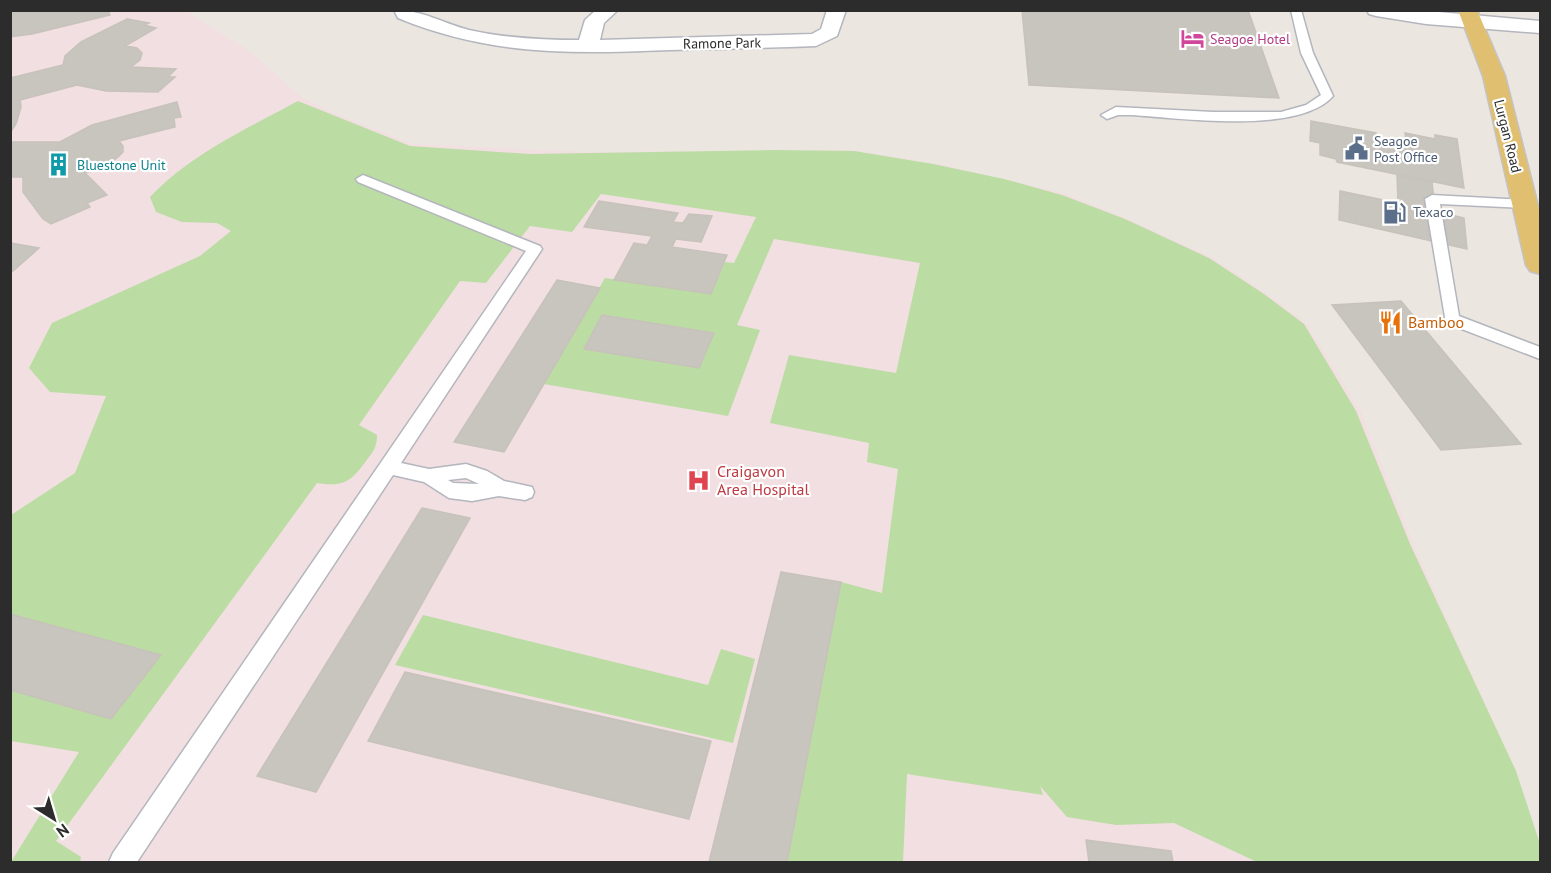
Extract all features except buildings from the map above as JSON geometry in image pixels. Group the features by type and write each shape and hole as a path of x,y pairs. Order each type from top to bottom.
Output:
{"main road":[{"name":"Lurgan Road","path":"1470,16 1494,76 1540,265"}],"street":[{"name":"Ramone Park","path":"404,10 405,14 434,27 481,40 561,47 816,40 830,32 837,10"},
{"path":"588,46 595,20 609,10"},
{"path":"1376,10 1426,18 1470,16 1540,27"}],"lane":[{"path":"1107,115 1116,111 1131,111 1213,116 1281,116 1310,108 1327,96 1307,53 1296,10"},
{"path":"122,862 535,249 363,179"},
{"path":"1525,204 1432,199 1452,320 1540,353"},
{"path":"388,467 429,476 449,490 472,494 498,488 525,492"}],"shaded area":[{"name":"Craigavon Area Hospital","path":"10,11 186,11 251,52 300,96 329,111 412,144 588,152 851,150 943,165 1066,194 1211,257 1266,293 1307,324 1361,412 1415,548 1516,771 1540,844 1540,862 11,862"}],"green space":[{"path":"298,101 410,146 529,154 854,151 933,164 1004,179 1062,195 1125,219 1209,258 1264,294 1304,324 1356,411 1410,544 1516,771 1540,844 1540,862 1257,862 1174,823 1116,825 1067,817 1040,786 1043,795 907,774 903,862 787,862 841,582 882,593 898,469 867,462 869,443 770,423 789,355 896,373 920,263 774,239 737,325 760,330 728,416 544,384 605,278 711,294 725,262 734,263 756,217 601,194 572,232 530,226 486,283 460,281 359,425 377,435 371,455 356,474 346,481 334,484 317,483 56,841 81,857 80,862 11,862 79,752 11,741 11,515 75,473 106,396 50,392 29,368 52,323 200,256 231,231 217,223 182,222 156,212 150,197 201,155"},
{"path":"423,615 708,685 721,649 755,659 733,743 395,665"}],"place":[{"name":"Seagoe Hotel","path":"1192,39"},
{"name":"Seagoe Post Office","path":"1356,149"},
{"name":"Bluestone Unit","path":"59,165"},
{"name":"Texaco","path":"1395,212"},
{"name":"Bamboo","path":"1390,322"},
{"name":"Craigavon Area Hospital","path":"699,480"}]}
